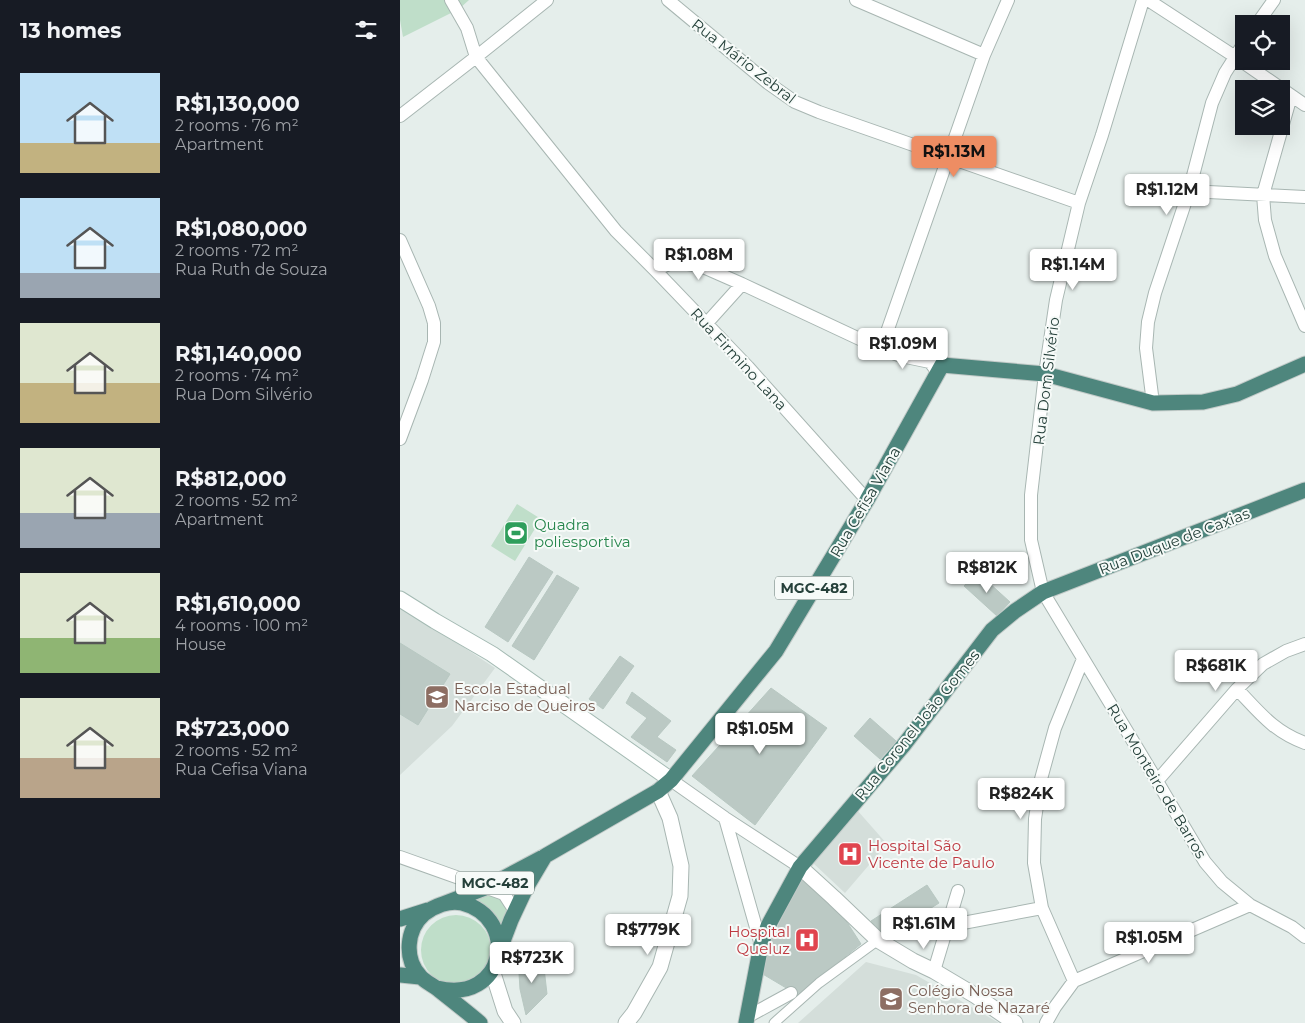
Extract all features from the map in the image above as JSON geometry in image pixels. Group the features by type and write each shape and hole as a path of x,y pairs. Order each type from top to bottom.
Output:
{"highway":[{"path":"940,369 1045,374 1153,403 1203,402 1237,394 1305,364"},
{"name":"Rua Cefisa Viana","path":"436,907 485,888 545,856 664,783 776,651 868,500 940,369"},
{"name":"Rua Duque de Caxias","path":"1043,592 1305,490"},
{"name":"Rua Coronel João Gomes","path":"747,1020 761,945 768,926 800,867 903,746 992,630 1043,592"},
{"name":"Rua Cefisa Viana","path":"495,963 515,911 545,856"},
{"name":"MGC-482","path":"400,919 436,907 461,903 478,909 491,921 498,938 495,963"},
{"name":"MGC-482","path":"420,977 413,966 409,941 413,929 420,918 436,907"},
{"path":"437,988 449,991 462,991 474,987 484,980 495,963"},
{"path":"400,975 420,977 437,988 480,1023"}],"street":[{"path":"451,0 467,28 476,57"},
{"path":"400,116 547,0"},
{"name":"Rua Mário Zebral","path":"668,0 768,83 795,102 1079,203"},
{"path":"856,0 984,55"},
{"path":"881,349 984,55 1008,0"},
{"name":"Rua Dom Silvério","path":"1043,592 1031,540 1031,495 1045,374 1056,300 1079,203 1143,0"},
{"path":"1148,0 1305,105"},
{"path":"1263,15 1274,0"},
{"path":"1153,403 1146,348 1148,322 1155,293 1189,191 1212,103 1234,56"},
{"name":"Rua Firmino Lana","path":"476,57 616,230 748,367 868,500"},
{"path":"1291,96 1264,195 1265,220 1275,256 1305,326"},
{"path":"1189,191 1305,197"},
{"path":"400,240 429,306 434,323 434,342 400,439"},
{"path":"655,270 669,264 681,263 701,266 881,349 930,362 940,369"},
{"path":"706,324 742,284"},
{"name":"Rua Monteiro de Barros","path":"1043,592 1205,862 1222,882 1250,905 1292,927 1305,938"},
{"path":"400,600 492,654 664,783 725,818 800,867 878,940 976,996 1015,1023"},
{"path":"1157,781 1237,689 1262,664 1286,650 1305,644"},
{"path":"1074,981 1042,908 1034,863 1035,819 1040,787 1055,728 1083,659"},
{"path":"1237,689 1274,727 1292,738 1305,743"},
{"path":"626,1023 634,1013 660,967 680,896 681,866 664,783"},
{"path":"725,818 761,945"},
{"path":"400,857 504,894 515,911"},
{"path":"934,971 958,891"},
{"path":"1046,1023 1074,981 1250,905"},
{"path":"948,926 1042,908"},
{"path":"774,1023 820,983 878,940"},
{"path":"495,963 505,1011 513,1023"},
{"path":"747,1020 792,993"}],"shaded area":[{"name":"Escola Estadual Narciso de Queiros","path":"400,605 495,668 452,726 400,775"},
{"name":"Hospital São Vicente de Paulo","path":"857,810 887,844 845,893 813,863"},
{"name":"Colégio Nossa Senhora de Nazaré","path":"866,962 916,975 999,1023 798,1023"}],"green space":[{"path":"400,0 469,0 459,9 403,37 400,20"},
{"name":"Quadra poliesportiva","path":"517,504 541,519 515,561 491,546"},
{"path":"540,863 507,910 499,937 468,903"},
{"path":"456,915 475,921 485,931 491,950 485,969 475,979 456,985 437,979 427,969 421,950 427,931 437,921"}],"building":[{"path":"529,557 553,572 508,642 485,627"},
{"path":"977,572 1010,602 997,616 964,586"},
{"path":"557,575 579,588 534,660 512,646"},
{"path":"400,643 450,674 418,725 400,714"},
{"path":"620,656 634,666 603,709 589,699"},
{"path":"771,688 827,728 755,825 692,776"},
{"path":"632,692 671,721 657,737 676,750 667,762 631,737 647,718 626,703"},
{"path":"870,718 896,741 880,759 854,736"},
{"path":"801,876 843,916 861,944 798,995 761,973 765,955"},
{"path":"927,885 939,903 882,939 871,921"},
{"path":"518,958 544,968 547,994 526,1015 520,989"}],"place":[{"name":"Quadra poliesportiva","path":"516,533"},
{"name":"Escola Estadual Narciso de Queiros","path":"437,697"},
{"name":"Hospital São Vicente de Paulo","path":"850,854"},
{"name":"Hospital Queluz","path":"807,940"},
{"name":"Colégio Nossa Senhora de Nazaré","path":"891,999"}]}
